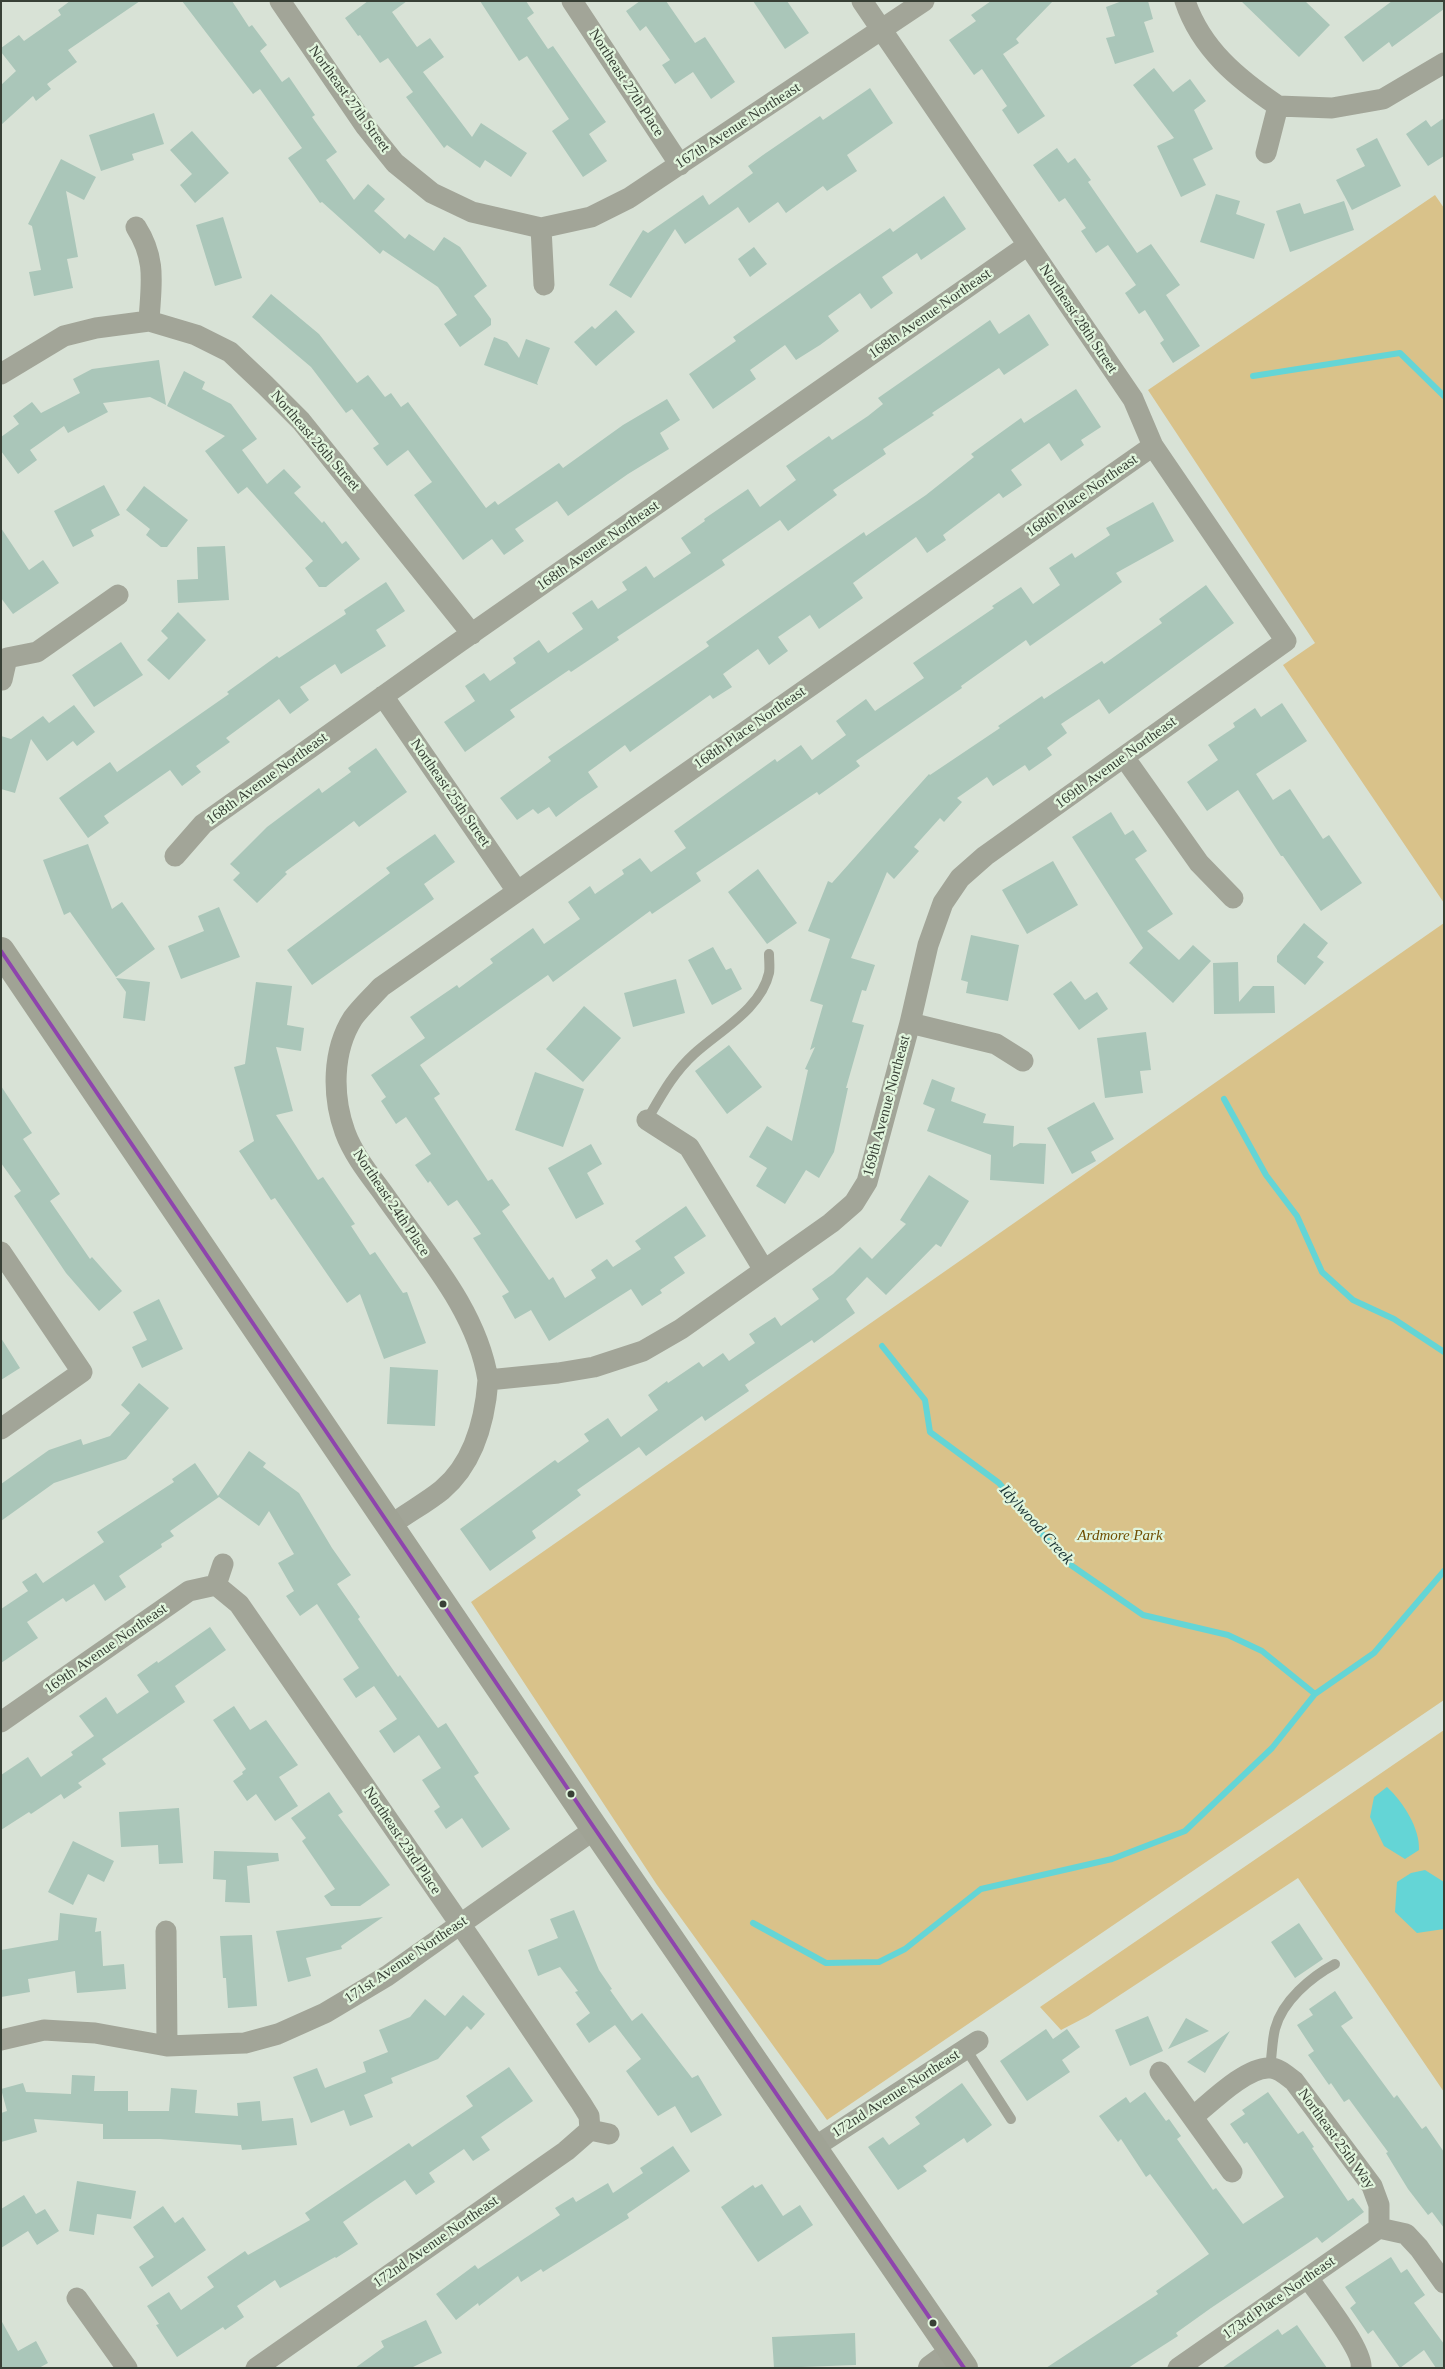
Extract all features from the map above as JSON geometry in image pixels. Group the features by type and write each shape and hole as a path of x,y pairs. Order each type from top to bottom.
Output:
{"main road":[{"path":"1,951 595,1829 959,2360"}],"street":[{"name":"Northeast 27th Street","path":"280,1 366,127 395,163 432,193 472,212 541,228"},
{"name":"Northeast 27th Place","path":"572,1 680,165"},
{"name":"Northeast 28th Street","path":"862,1 1133,399 1153,446 1286,641"},
{"name":"167th Avenue Northeast","path":"541,228 591,217 629,198 882,31 924,1"},
{"path":"1185,1 1192,21 1213,54 1250,87 1278,106 1332,108 1384,99 1444,63"},
{"path":"1266,153 1278,106"},
{"path":"1,374 64,336 96,328 149,321 152,268 146,243 136,227"},
{"path":"541,228 544,285"},
{"name":"168th Avenue Northeast","path":"175,856 203,824 1028,245"},
{"name":"Northeast 26th Street","path":"149,321 196,335 230,352 265,385 301,421 472,634"},
{"name":"168th Place Northeast","path":"353,1018 382,987 517,890 1153,446"},
{"path":"2,680 4,656 36,652 118,595"},
{"name":"169th Avenue Northeast","path":"488,1380 567,1372 594,1367 643,1351 681,1329 831,1223 854,1203 867,1182 910,1023 928,944 943,902 960,878 985,856 1286,641"},
{"name":"Northeast 25th Street","path":"384,696 517,890"},
{"path":"1124,757 1199,863 1233,898"},
{"name":"Northeast 24th Place","path":"353,1018 341,1044 336,1071 337,1097 345,1132 360,1161 453,1293 471,1323 482,1348 488,1380"},
{"path":"910,1023 996,1044 1023,1061"},
{"path":"647,1120 689,1147 764,1270"},
{"path":"1,1252 82,1372 1,1429"},
{"path":"390,1525 442,1490 457,1475 469,1458 480,1428 488,1380"},
{"path":"216,1585 223,1564"},
{"name":"169th Avenue Northeast","path":"1,1722 189,1591 216,1585"},
{"name":"Northeast 23rd Place","path":"216,1585 239,1604 581,2103"},
{"name":"171st Avenue Northeast","path":"1,2040 44,2030 95,2033 167,2046 245,2043 278,2034 324,2013 387,1976 595,1829"},
{"path":"166,1931 167,2046"},
{"name":"172nd Avenue Northeast","path":"813,2148 972,2045"},
{"path":"1193,2117 1244,2076 1270,2068"},
{"name":"Northeast 25th Way","path":"1270,2068 1282,2072 1294,2081 1372,2186 1379,2205 1379,2228"},
{"path":"1160,2072 1232,2172"},
{"name":"172nd Avenue Northeast","path":"256,2368 566,2151 600,2132 581,2103"},
{"path":"1379,2228 1406,2234 1419,2248 1444,2283"},
{"name":"173rd Place Northeast","path":"1178,2368 1379,2228"},
{"path":"1308,2278 1348,2336 1362,2362 1361,2368"},
{"path":"77,2298 127,2368"},
{"path":"931,2368 959,2360"}],"lane":[{"path":"647,1120 670,1079 694,1054 740,1015 759,996 769,973 769,954"},
{"path":"1270,2068 1275,2028 1288,2004 1317,1974 1336,1964"},
{"path":"972,2045 1011,2119"}],"green space":[{"path":"1435,195 1444,208 1444,903 1283,665 1315,643 1148,390"},
{"name":"Ardmore Park","path":"1444,923 1444,1700 827,2120 657,1885 471,1602"},
{"path":"1444,1730 1444,2092 1298,1878 1088,2016 1061,2030 1040,2007"}],"water":[{"path":"1387,1787 1399,1800 1414,1824 1417,1833 1419,1850 1405,1859 1384,1846 1370,1817 1374,1797"},
{"path":"1425,1870 1444,1882 1444,1929 1417,1933 1395,1912 1397,1882 1411,1873"}],"building":[{"path":"70,1 140,1 68,50 77,62 47,84 51,89 36,101 33,96 1,125 1,85 16,71 1,52 1,48 19,35 24,41 61,15 58,10"},
{"path":"182,1 232,1 249,27 252,25 267,45 260,51 282,82 289,77 315,115 312,117 337,152 326,160 354,200 368,184 385,199 374,211 405,239 409,234 434,251 444,237 460,247 487,286 474,296 491,319 491,325 460,347 444,324 457,315 438,287 383,250 380,254 322,202 320,203 288,158 302,148 260,89 253,94"},
{"path":"368,1 407,1 392,12 417,47 430,38 444,57 423,72 472,137 481,123 527,153 511,177 485,160 480,168 447,145 444,148 406,97 413,92 388,58 380,63 345,18"},
{"path":"480,1 526,1 534,13 527,18 548,49 553,46 606,122 589,134 607,161 583,177 552,131 569,119 527,56 519,61"},
{"path":"640,1 666,1 695,43 705,37 735,82 711,99 693,72 675,84 662,65 670,60 646,26 640,31 626,11"},
{"path":"753,1 787,1 809,33 785,49"},
{"path":"991,1 1053,1 1016,39 1019,43 1003,54 1045,116 1018,134 1002,110 1007,106 982,69 974,75 949,40 976,21 971,15"},
{"path":"1122,1 1148,1 1153,19 1144,22 1154,52 1115,64 1106,38 1115,36 1106,7"},
{"path":"1241,1 1305,1 1330,25 1299,57"},
{"path":"1392,1 1444,1 1444,9 1392,47 1389,42 1363,62 1344,37"},
{"path":"1154,68 1173,92 1190,79 1206,101 1194,110 1213,149 1193,159 1206,185 1181,197 1157,146 1174,138 1133,85"},
{"path":"870,88 893,123 847,155 857,171 827,191 823,186 786,213 778,202 749,223 738,207 685,244 675,229 631,298 609,285 643,230 648,233 703,195 709,205 753,173 748,166 763,155 820,116 823,120"},
{"path":"154,113 164,144 132,154 134,160 101,171 89,135"},
{"path":"1444,118 1444,156 1428,166 1406,134 1426,120 1431,127"},
{"path":"192,131 229,173 195,203 180,185 192,174 170,150"},
{"path":"1377,138 1401,186 1352,210 1336,180 1365,166 1356,149"},
{"path":"1057,148 1068,163 1075,158 1091,180 1088,182 1137,253 1151,244 1180,285 1166,295 1200,346 1173,363 1160,343 1164,340 1145,310 1139,314 1125,293 1136,285 1108,245 1096,253 1081,231 1086,228 1065,198 1059,202 1033,165"},
{"path":"61,159 96,177 84,200 66,191 78,257 67,259 73,288 34,296 29,272 41,270 32,226 28,224"},
{"path":"1216,194 1240,201 1236,214 1265,224 1254,259 1200,242"},
{"path":"944,196 966,229 921,260 917,253 882,277 893,293 871,309 860,293 828,316 839,331 820,345 796,360 785,345 750,370 756,379 713,409 689,374 736,341 733,337 836,265 890,228 893,232"},
{"path":"1344,201 1354,230 1290,252 1276,211 1300,203 1304,214"},
{"path":"223,217 242,278 215,286 196,225"},
{"path":"754,247 767,264 750,277 738,259"},
{"path":"271,294 319,334 357,383 368,375 385,397 391,393 401,407 408,402 486,508 495,501 498,505 559,463 563,468 623,425 667,399 680,420 660,433 669,449 628,474 568,516 557,501 515,529 524,541 504,555 492,539 463,560 414,495 432,482 408,450 387,466 373,448 379,444 352,409 346,413 311,367 252,317"},
{"path":"616,310 635,332 596,366 574,342 592,326 595,329"},
{"path":"1029,314 1049,345 1004,375 999,368 932,413 934,415 883,449 886,454 833,490 837,495 788,531 780,520 722,560 725,565 617,637 619,640 571,672 569,670 510,710 515,717 465,752 444,722 475,701 465,686 484,673 490,681 516,663 513,658 539,640 548,653 583,629 572,613 592,600 598,609 627,590 622,582 646,566 654,578 691,553 681,538 705,521 704,519 748,489 760,507 796,480 786,466 829,436 832,440 868,416 883,404 878,398 990,320 999,334"},
{"path":"494,337 507,342 519,358 526,339 550,348 537,383 538,385 484,365"},
{"path":"159,360 166,405 150,397 103,403 108,412 68,433 64,426 30,450 37,460 18,474 1,451 1,437 19,424 13,416 32,402 41,413 80,393 73,379 92,369"},
{"path":"184,371 205,382 202,389 231,404 257,439 242,450 267,484 284,469 301,487 294,493 322,523 324,521 342,544 346,541 360,559 326,587 319,587 305,568 313,561 247,487 238,494 205,451 225,436 167,406"},
{"path":"1076,389 1101,427 1081,440 1084,445 1061,461 1049,443 1011,470 1022,485 1003,498 999,493 943,535 946,540 927,553 916,537 853,583 863,598 819,629 810,615 778,637 788,651 769,665 758,649 723,674 732,687 713,699 710,695 630,752 625,745 588,772 598,787 556,817 549,807 538,814 533,809 517,820 500,798 551,761 548,757 709,646 706,642 864,532 866,536 926,495 974,457 971,454 1021,418 1024,423"},
{"path":"104,485 120,515 91,530 94,536 73,547 54,511"},
{"path":"144,486 188,520 167,547 161,547 146,535 150,529 126,510"},
{"path":"1153,502 1174,541 1116,573 1122,582 1030,646 1026,640 961,686 962,688 856,761 860,766 819,795 817,792 696,873 701,881 652,914 650,911 553,982 548,975 420,1065 440,1094 434,1098 488,1181 492,1179 510,1205 502,1211 549,1280 553,1277 565,1298 596,1278 591,1270 607,1259 613,1267 641,1249 635,1241 686,1206 706,1236 674,1257 685,1273 660,1290 662,1293 642,1306 631,1289 549,1341 531,1310 515,1319 502,1296 509,1292 473,1238 481,1234 457,1200 448,1206 430,1181 428,1183 415,1165 431,1154 406,1117 396,1124 381,1101 386,1097 371,1075 425,1038 410,1017 457,985 459,988 493,963 490,959 533,928 544,944 580,919 568,902 590,886 595,894 624,874 622,870 640,858 651,872 686,848 674,831 775,759 777,762 801,745 812,760 846,735 836,721 866,699 875,711 924,678 913,663 994,608 992,606 1021,587 1033,604 1060,585 1049,568 1072,553 1075,558 1110,535 1106,528"},
{"path":"1,528 29,570 43,560 59,583 13,614 1,598"},
{"path":"225,546 229,600 178,603 177,580 198,579 197,547"},
{"path":"386,582 405,611 376,630 386,646 341,674 335,664 300,687 309,700 290,714 279,699 226,738 230,742 196,766 201,772 182,786 170,770 104,816 109,823 88,838 59,798 110,762 117,772 229,694 227,692 277,656 279,658 346,614 344,610"},
{"path":"1206,585 1234,623 1109,714 1099,699 1061,724 1067,733 1047,748 1052,755 1029,771 1025,765 993,786 987,777 957,798 962,802 944,822 940,818 914,847 919,851 894,879 887,872 851,958 875,965 866,991 862,990 852,1022 864,1025 846,1088 848,1088 834,1152 819,1178 806,1170 785,1204 756,1186 767,1168 749,1157 767,1126 792,1141 808,1070 805,1069 815,1047 810,1050 823,1005 810,1001 830,939 808,931 828,881 832,883 929,774 1000,728 998,726 1042,696 1044,699 1102,661 1104,664 1162,623 1159,619"},
{"path":"178,612 206,640 169,680 147,660 168,638 161,631"},
{"path":"121,642 143,675 94,707 72,675"},
{"path":"1282,703 1307,741 1256,774 1273,800 1290,789 1323,839 1329,835 1362,883 1321,911 1283,856 1281,856 1238,790 1207,811 1187,782 1218,760 1208,745 1235,727 1233,723 1255,708 1261,717"},
{"path":"74,705 95,732 77,746 73,741 47,761 31,739 15,793 1,789 1,736 11,739 43,716 49,723"},
{"path":"376,748 407,792 359,827 354,821 285,872 287,874 257,903 233,880 240,873 230,864 267,827 319,788 322,793 351,772 348,768"},
{"path":"1111,812 1125,835 1133,830 1147,851 1135,859 1173,914 1147,931 1179,960 1193,945 1211,961 1173,1003 1129,963 1143,948 1072,837"},
{"path":"435,834 455,862 424,884 434,899 312,985 287,950 390,873 386,868"},
{"path":"88,844 112,909 122,902 155,949 116,977 70,912 64,915 43,860"},
{"path":"1053,861 1078,905 1027,934 1002,890"},
{"path":"758,869 797,923 767,944 728,892"},
{"path":"219,907 240,957 181,979 168,946 204,931 198,916"},
{"path":"1304,923 1328,943 1317,957 1324,962 1305,985 1277,962 1277,956"},
{"path":"971,935 1019,945 1008,1001 966,993 968,982 961,980"},
{"path":"713,947 726,970 731,968 742,989 712,1005 688,960"},
{"path":"1238,962 1239,1002 1253,986 1274,986 1275,1013 1214,1014 1213,963"},
{"path":"116,978 150,982 145,1021 123,1018 126,992"},
{"path":"676,979 685,1013 633,1027 624,993"},
{"path":"1071,981 1085,1000 1097,992 1108,1009 1079,1030 1053,994"},
{"path":"256,982 292,986 287,1025 304,1028 301,1051 276,1047 293,1111 276,1115 318,1180 323,1177 355,1224 351,1226 370,1255 375,1252 403,1293 407,1292 426,1343 384,1359 360,1294 347,1303 275,1198 271,1200 239,1151 254,1141 234,1067 245,1064"},
{"path":"584,1006 621,1038 583,1082 546,1049"},
{"path":"1146,1032 1151,1070 1140,1071 1143,1093 1105,1098 1097,1038"},
{"path":"729,1045 762,1087 727,1114 695,1071"},
{"path":"535,1072 584,1089 563,1147 515,1130"},
{"path":"932,1079 955,1088 951,1101 986,1114 983,1123 1014,1126 1013,1147 1020,1143 1046,1144 1044,1184 990,1180 991,1155 927,1131 935,1109 923,1104"},
{"path":"1,1086 32,1133 23,1139 60,1194 50,1201 90,1259 92,1257 122,1291 99,1311 66,1273 14,1196 21,1191 1,1163"},
{"path":"1094,1102 1114,1139 1091,1152 1096,1161 1072,1174 1047,1128"},
{"path":"591,1144 602,1164 587,1173 604,1204 576,1219 548,1168"},
{"path":"929,1175 969,1201 941,1247 936,1244 886,1295 867,1277 846,1299 855,1313 814,1343 812,1340 745,1385 749,1391 705,1421 702,1416 646,1456 639,1447 577,1490 581,1495 532,1531 536,1538 490,1571 460,1529 555,1460 558,1463 589,1441 584,1434 608,1418 621,1437 658,1410 648,1395 667,1381 668,1383 699,1362 703,1367 723,1353 729,1361 755,1343 749,1334 775,1317 781,1326 819,1299 812,1289 833,1274 860,1247 872,1259 906,1224 900,1220"},
{"path":"159,1299 183,1349 142,1368 132,1347 147,1340 133,1312"},
{"path":"1,1338 20,1368 1,1380"},
{"path":"390,1367 438,1370 435,1426 387,1424"},
{"path":"139,1383 169,1408 126,1459 54,1483 1,1521 1,1484 49,1450 81,1439 83,1445 110,1436 130,1413 121,1405"},
{"path":"249,1451 266,1463 263,1467 299,1493 332,1548 351,1575 337,1584 360,1617 358,1619 398,1677 400,1675 438,1728 446,1723 479,1773 474,1776 510,1829 482,1848 462,1818 446,1829 434,1811 440,1807 422,1780 441,1768 419,1735 394,1753 379,1731 397,1719 374,1686 356,1698 343,1679 359,1668 317,1604 300,1616 286,1596 294,1591 278,1563 294,1554 269,1511 259,1526 219,1497 170,1531 174,1536 161,1544 162,1547 119,1576 126,1587 105,1601 94,1584 66,1602 63,1598 27,1622 38,1638 1,1663 1,1609 28,1591 22,1582 36,1573 43,1583 104,1542 97,1532 174,1482 172,1479 195,1463 218,1496"},
{"path":"210,1627 226,1650 175,1686 185,1702 102,1759 106,1764 78,1783 82,1787 64,1799 61,1794 31,1814 29,1812 1,1830 1,1775 28,1757 41,1777 73,1755 71,1752 94,1736 79,1716 106,1697 117,1714 149,1692 137,1675 157,1661 158,1663"},
{"path":"234,1706 250,1730 266,1720 298,1765 279,1777 298,1806 275,1821 256,1794 247,1801 233,1781 243,1774 242,1772 246,1769 213,1720"},
{"path":"329,1792 343,1812 338,1815 390,1885 360,1906 331,1906 324,1896 335,1889 302,1841 306,1838 291,1818"},
{"path":"179,1808 183,1863 159,1864 158,1845 121,1847 119,1812"},
{"path":"73,1841 114,1861 104,1882 88,1874 73,1905 48,1892"},
{"path":"214,1851 278,1853 279,1861 247,1866 250,1903 225,1902 226,1880 213,1879"},
{"path":"574,1910 599,1970 612,1989 610,1990 632,2021 642,2013 692,2078 698,2075 722,2115 691,2133 675,2106 658,2116 626,2071 641,2059 615,2025 589,2043 576,2024 590,2013 575,1992 578,1991 560,1967 538,1976 528,1950 558,1938 550,1919"},
{"path":"60,1913 97,1918 95,1932 101,1931 103,1966 124,1964 126,1989 77,1993 75,1971 28,1979 30,1992 1,1997 1,1950 58,1940"},
{"path":"383,1917 341,1946 342,1949 306,1958 311,1976 288,1982 276,1931"},
{"path":"1299,1923 1323,1959 1295,1978 1271,1942"},
{"path":"252,1935 257,2006 228,2008 226,1978 223,1978 220,1936"},
{"path":"1335,1991 1353,2018 1341,2026 1394,2098 1397,2095 1422,2129 1426,2126 1444,2152 1444,2228 1432,2212 1428,2215 1408,2189 1386,2153 1388,2152 1349,2099 1344,2102 1331,2083 1329,2085 1308,2055 1314,2051 1297,2025 1313,2015 1309,2009"},
{"path":"463,1995 485,2014 471,2030 467,2026 438,2059 391,2078 393,2083 364,2095 373,2117 350,2126 344,2110 311,2123 293,2077 317,2068 325,2088 366,2072 363,2062 388,2052 379,2030 410,2017 425,1999 445,2016"},
{"path":"1148,2016 1163,2051 1130,2066 1115,2030"},
{"path":"1186,2018 1209,2031 1168,2049"},
{"path":"1046,2029 1053,2039 1067,2029 1080,2047 1062,2060 1070,2072 1027,2101 1000,2061"},
{"path":"1230,2031 1205,2073 1187,2062"},
{"path":"509,2067 533,2101 481,2137 490,2150 473,2161 464,2149 429,2173 435,2182 416,2195 405,2180 343,2222 358,2244 280,2288 275,2280 237,2306 244,2317 225,2330 223,2327 177,2357 156,2325 159,2324 147,2306 169,2292 181,2310 214,2287 207,2277 245,2251 248,2255 310,2220 305,2213 409,2143 412,2147 473,2106 466,2096"},
{"path":"72,2075 95,2076 94,2091 128,2091 128,2111 169,2111 171,2088 197,2090 195,2113 238,2116 237,2103 260,2101 262,2121 293,2118 297,2145 242,2150 241,2145 160,2139 103,2139 103,2124 34,2119 37,2132 1,2142 1,2113 7,2111 1,2089 23,2083 26,2092 71,2094"},
{"path":"962,2083 992,2125 967,2143 964,2138 923,2166 927,2171 898,2190 868,2147 883,2137 889,2145 920,2124 915,2117"},
{"path":"1145,2092 1166,2121 1169,2119 1181,2136 1177,2139 1213,2190 1216,2188 1243,2224 1284,2197 1247,2142 1244,2144 1230,2124 1245,2114 1242,2110 1268,2092 1298,2134 1303,2131 1314,2147 1312,2148 1348,2201 1353,2198 1364,2212 1322,2243 1317,2237 1211,2308 1176,2333 1178,2336 1128,2368 1046,2368 1158,2294 1156,2291 1209,2254 1150,2174 1146,2177 1121,2139 1118,2142 1099,2116 1126,2097 1130,2103"},
{"path":"673,2146 690,2171 627,2214 629,2218 543,2272 541,2269 521,2282 518,2276 479,2306 478,2303 456,2320 436,2294 475,2265 478,2269 560,2215 555,2208 573,2197 576,2202 608,2183 613,2193 643,2173 640,2168"},
{"path":"77,2181 136,2191 131,2219 97,2214 94,2235 69,2231"},
{"path":"762,2184 783,2216 800,2205 813,2225 758,2262 721,2207 753,2185 755,2188"},
{"path":"24,2195 36,2214 45,2209 59,2231 37,2245 28,2231 1,2248 1,2209"},
{"path":"163,2206 175,2223 183,2217 206,2250 152,2287 139,2267 154,2257 133,2227"},
{"path":"1391,2257 1401,2273 1407,2269 1425,2295 1414,2303 1444,2344 1444,2368 1436,2368 1424,2350 1400,2368 1373,2330 1368,2334 1350,2308 1356,2303 1345,2287"},
{"path":"1,2320 18,2351 36,2341 48,2363 39,2368 1,2368"},
{"path":"426,2320 442,2353 411,2368 355,2368 384,2347 381,2341"},
{"path":"1297,2325 1327,2368 1222,2368 1278,2329 1282,2335"},
{"path":"855,2333 856,2365 774,2368 772,2337"}],"waterway":[{"path":"1253,376 1400,353 1444,396"},
{"path":"1224,1099 1266,1175 1297,1216 1322,1272 1353,1300 1394,1319 1444,1352"},
{"name":"Idylwood Creek","path":"882,1346 925,1400 930,1432 999,1483 1065,1561 1143,1615 1228,1635 1262,1651 1315,1694 1374,1653 1444,1571"},
{"path":"753,1923 826,1963 879,1962 905,1949 981,1889 1112,1859 1185,1831 1272,1748 1315,1694"}],"transit line":[{"path":"1,951 595,1829 964,2368"}]}
